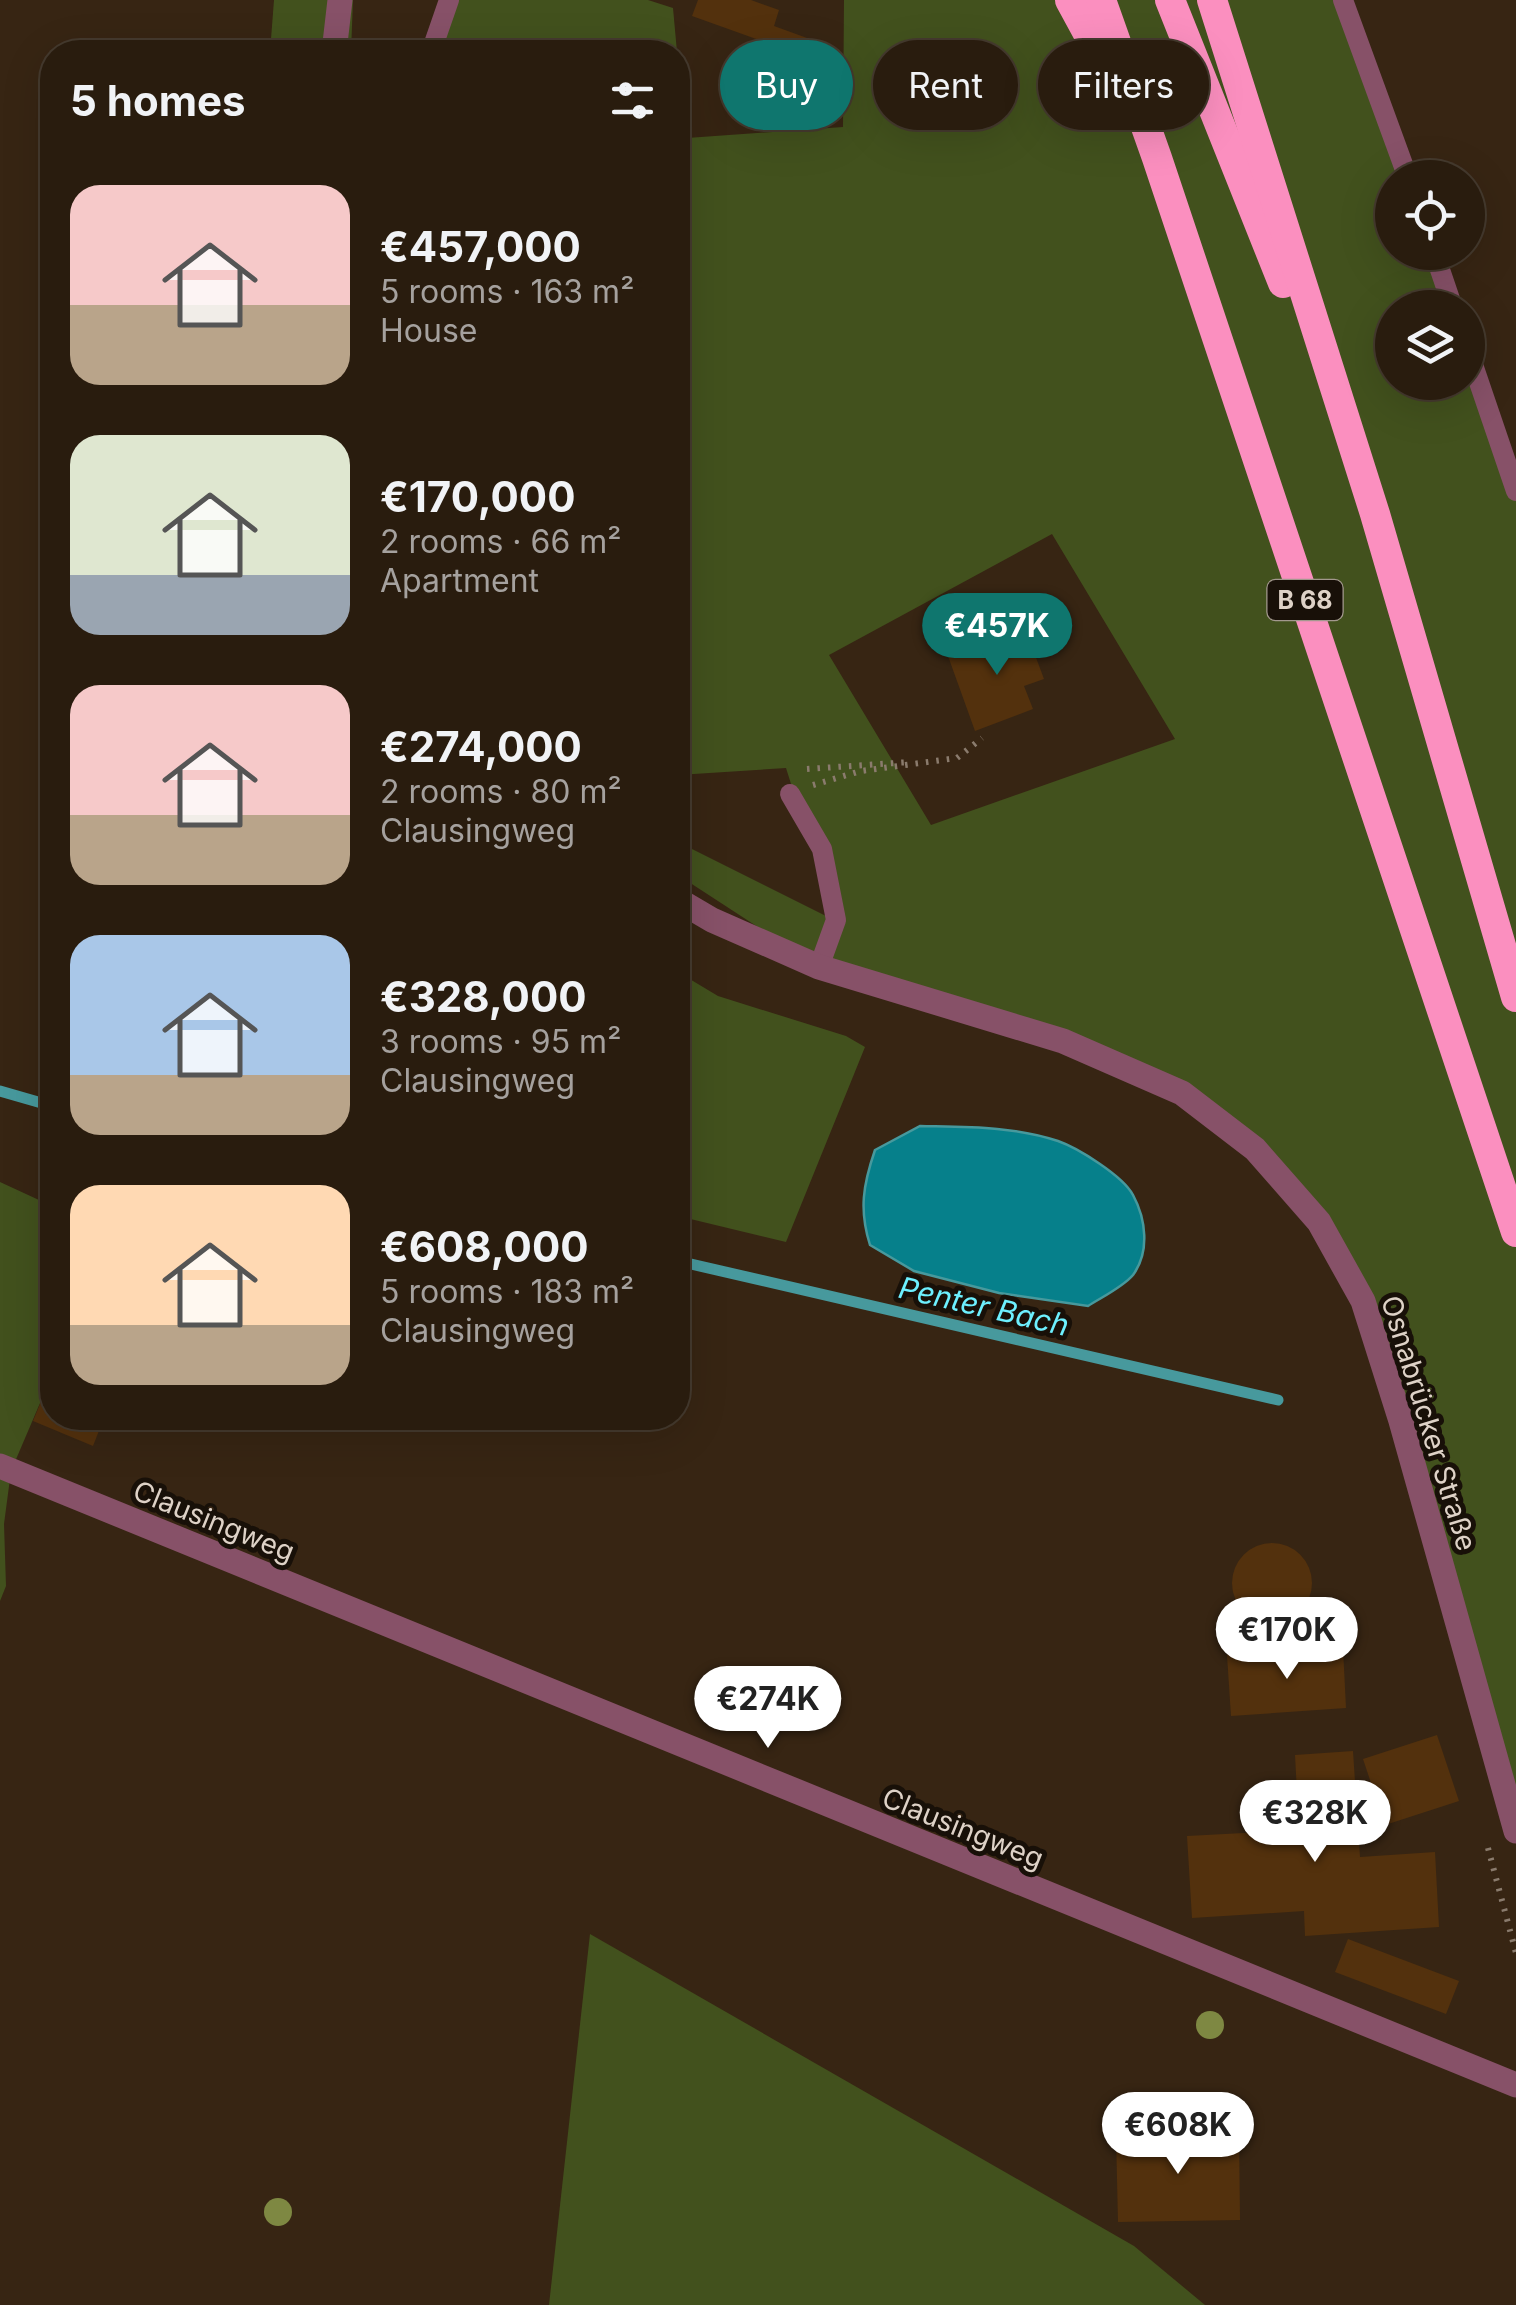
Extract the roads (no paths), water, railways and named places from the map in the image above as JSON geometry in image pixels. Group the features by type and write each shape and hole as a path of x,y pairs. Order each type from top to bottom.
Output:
{"highway":[{"path":"1070,0 1157,158"},
{"name":"B 68","path":"1101,0 1516,1232"},
{"path":"1170,0 1376,514"},
{"path":"1212,0 1376,514 1516,996"}],"street":[{"path":"335,40 340,0"},
{"name":"Osnabrücker Straße","path":"690,907 819,966 1063,1042 1182,1093 1255,1150 1319,1222 1363,1301 1401,1421 1516,1832"},
{"name":"Clausingweg","path":"0,1466 1516,2086"}],"lane":[{"path":"435,40 449,0"},
{"path":"1343,0 1401,160"},
{"path":"1485,400 1516,491"},
{"path":"790,794 822,850 836,920 819,966"}],"water":[{"path":"920,1126 1024,1132 1058,1141 1099,1164 1128,1188 1141,1214 1144,1246 1133,1275 1088,1306 999,1293 914,1271 870,1245 864,1198 875,1150"}],"waterway":[{"name":"Penter Bach","path":"0,1091 40,1103"},
{"name":"Penter Bach","path":"690,1264 1278,1400"}]}
